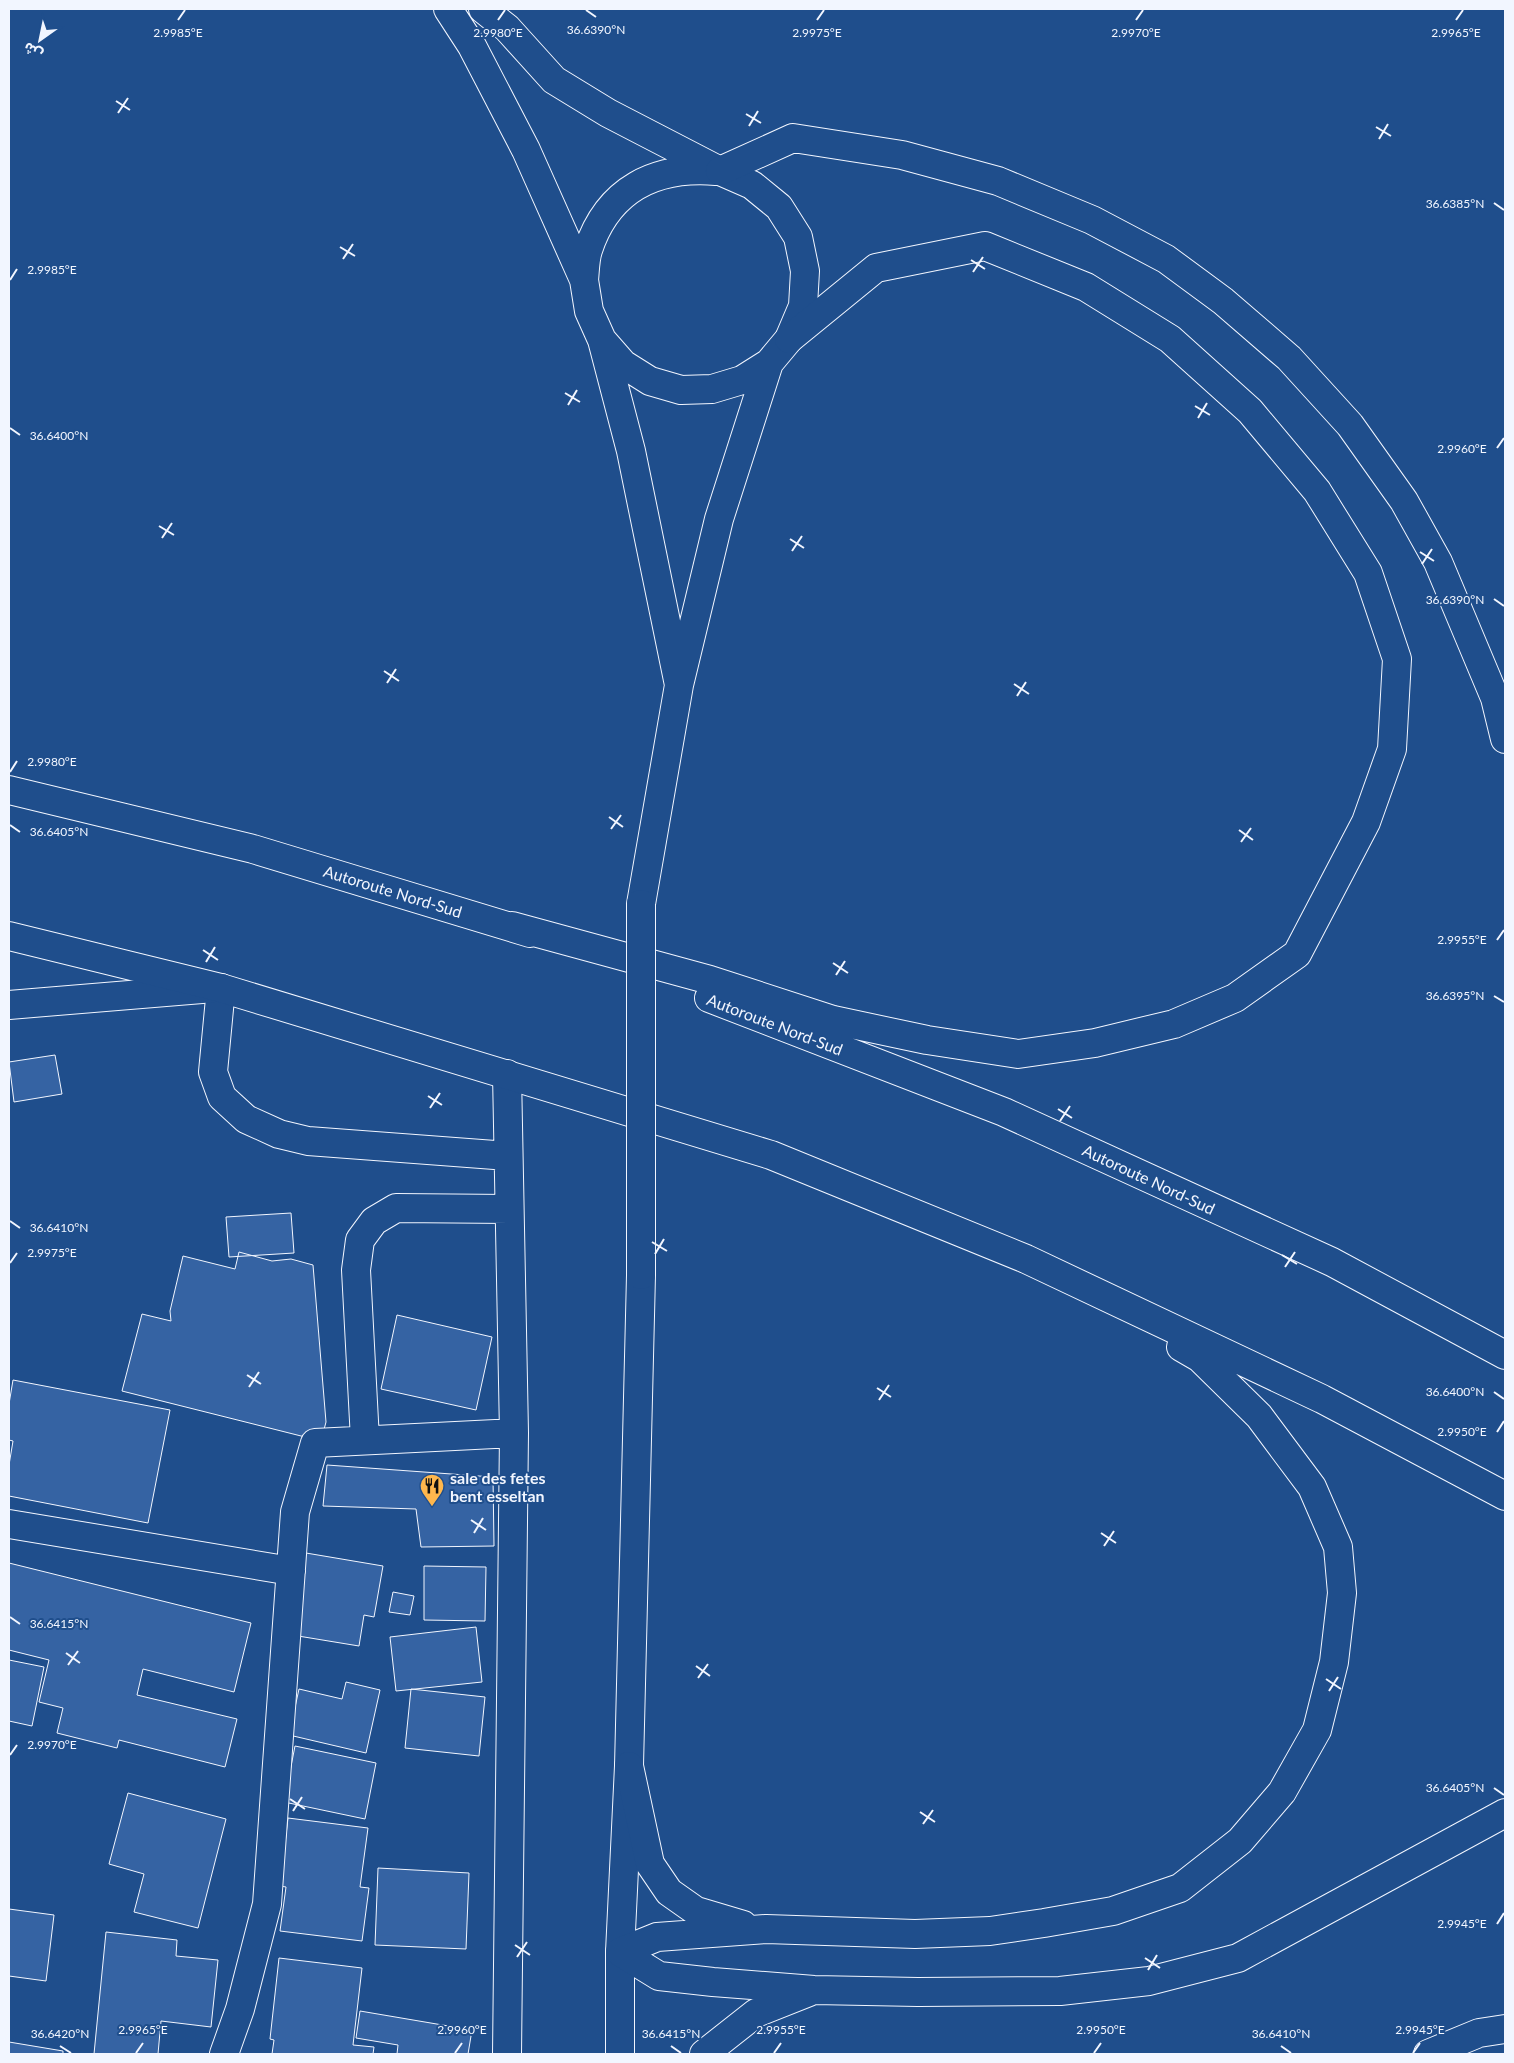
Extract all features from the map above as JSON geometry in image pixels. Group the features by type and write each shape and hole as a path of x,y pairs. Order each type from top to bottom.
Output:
{"main road":[{"path":"448,9 472,46 526,150 584,280 589,311 602,340 631,451 679,686"},
{"path":"484,9 507,28 554,80 608,113 720,171 752,184 779,207 798,237 806,272 803,306 789,339"},
{"path":"584,280 587,252 598,225 614,203 637,185 663,173 691,169 720,171 793,138 902,155 998,181 1092,220 1166,259 1223,301 1289,358 1350,425 1404,501 1438,562 1495,698 1505,739"},
{"path":"512,926 710,980 833,1020 927,1040 1018,1054 1095,1043 1174,1024 1235,998 1297,954 1366,822 1392,749 1397,659 1368,573 1317,491 1250,411 1170,339 1086,287 985,246 876,268 789,339 769,363 742,380 712,389 681,390 650,381 623,364 602,340"},
{"path":"620,2054 620,1952 629,1766 641,1275 641,904 679,686 719,519 769,363"},
{"name":"Autoroute Nord-Sud","path":"9,790 253,849 512,926 749,1013 1004,1112 1332,1262 1505,1355"},
{"path":"9,936 221,988 771,1155 1026,1259 1322,1400 1505,1496"},
{"path":"9,1005 221,988"},
{"path":"221,988 213,1072 222,1097 246,1118 280,1134 308,1141 508,1156"},
{"path":"507,1074 514,1433 507,2054"},
{"path":"365,1440 356,1270 360,1240 374,1221 396,1208 509,1209"},
{"path":"620,1952 657,1937 766,1929 916,1934 990,1931 1114,1911 1180,1888 1240,1842 1282,1792 1317,1730 1334,1662 1342,1593 1338,1548 1312,1487 1259,1416 1200,1358 1026,1259"},
{"path":"224,2054 240,2009 267,1904 295,1512 315,1443 514,1433"},
{"path":"9,1524 291,1570"},
{"path":"629,1766 650,1864 669,1892 696,1911 745,1926 766,1929"},
{"path":"620,1952 659,1976 814,1990 918,1992 1060,1990 1149,1981 1238,1958 1505,1813"},
{"path":"704,2054 756,2013 814,1990"},
{"path":"1428,2054 1479,2033 1505,2030"}],"building":[{"path":"55,1055 62,1094 14,1102 9,1062"},
{"path":"291,1213 294,1253 229,1257 226,1217"},
{"path":"239,1252 272,1261 291,1259 313,1265 326,1422 321,1441 122,1391 142,1314 171,1321 170,1311 183,1256 235,1269"},
{"path":"397,1315 492,1337 476,1410 381,1389"},
{"path":"13,1380 170,1410 148,1523 9,1496 9,1465 13,1441 9,1440 9,1404"},
{"name":"sale des fetes bent esseltan","path":"327,1465 493,1477 494,1546 421,1547 416,1509 323,1506"},
{"path":"306,1553 383,1566 374,1617 364,1615 359,1646 292,1635"},
{"path":"9,1563 251,1623 234,1692 143,1669 137,1695 237,1719 225,1767 119,1740 117,1748 57,1733 63,1708 39,1702 49,1660 9,1650"},
{"path":"424,1566 486,1567 485,1621 424,1620"},
{"path":"393,1592 414,1596 410,1615 389,1612"},
{"path":"476,1627 482,1682 396,1691 390,1637"},
{"path":"9,1660 44,1667 32,1726 9,1721"},
{"path":"346,1682 380,1690 366,1753 289,1735 299,1689 342,1699"},
{"path":"411,1689 485,1697 479,1756 405,1748"},
{"path":"295,1746 376,1763 365,1819 284,1802"},
{"path":"128,1793 226,1819 198,1928 134,1912 144,1874 109,1864"},
{"path":"288,1818 368,1828 360,1887 369,1888 362,1941 280,1931 286,1887 280,1886"},
{"path":"378,1868 469,1873 466,1949 375,1945"},
{"path":"9,1909 54,1915 46,1981 9,1976"},
{"path":"106,1932 177,1940 176,1956 218,1960 211,2027 161,2021 158,2054 94,2054"},
{"path":"279,1958 362,1968 353,2045 374,2047 373,2054 272,2054 274,2040 270,2039"},
{"path":"360,2011 472,2030 468,2054 397,2054 398,2045 356,2038"},
{"path":"9,2042 63,2051 63,2054 9,2054"}],"place":[{"name":"sale des fetes bent esseltan","path":"432,1507"}]}
